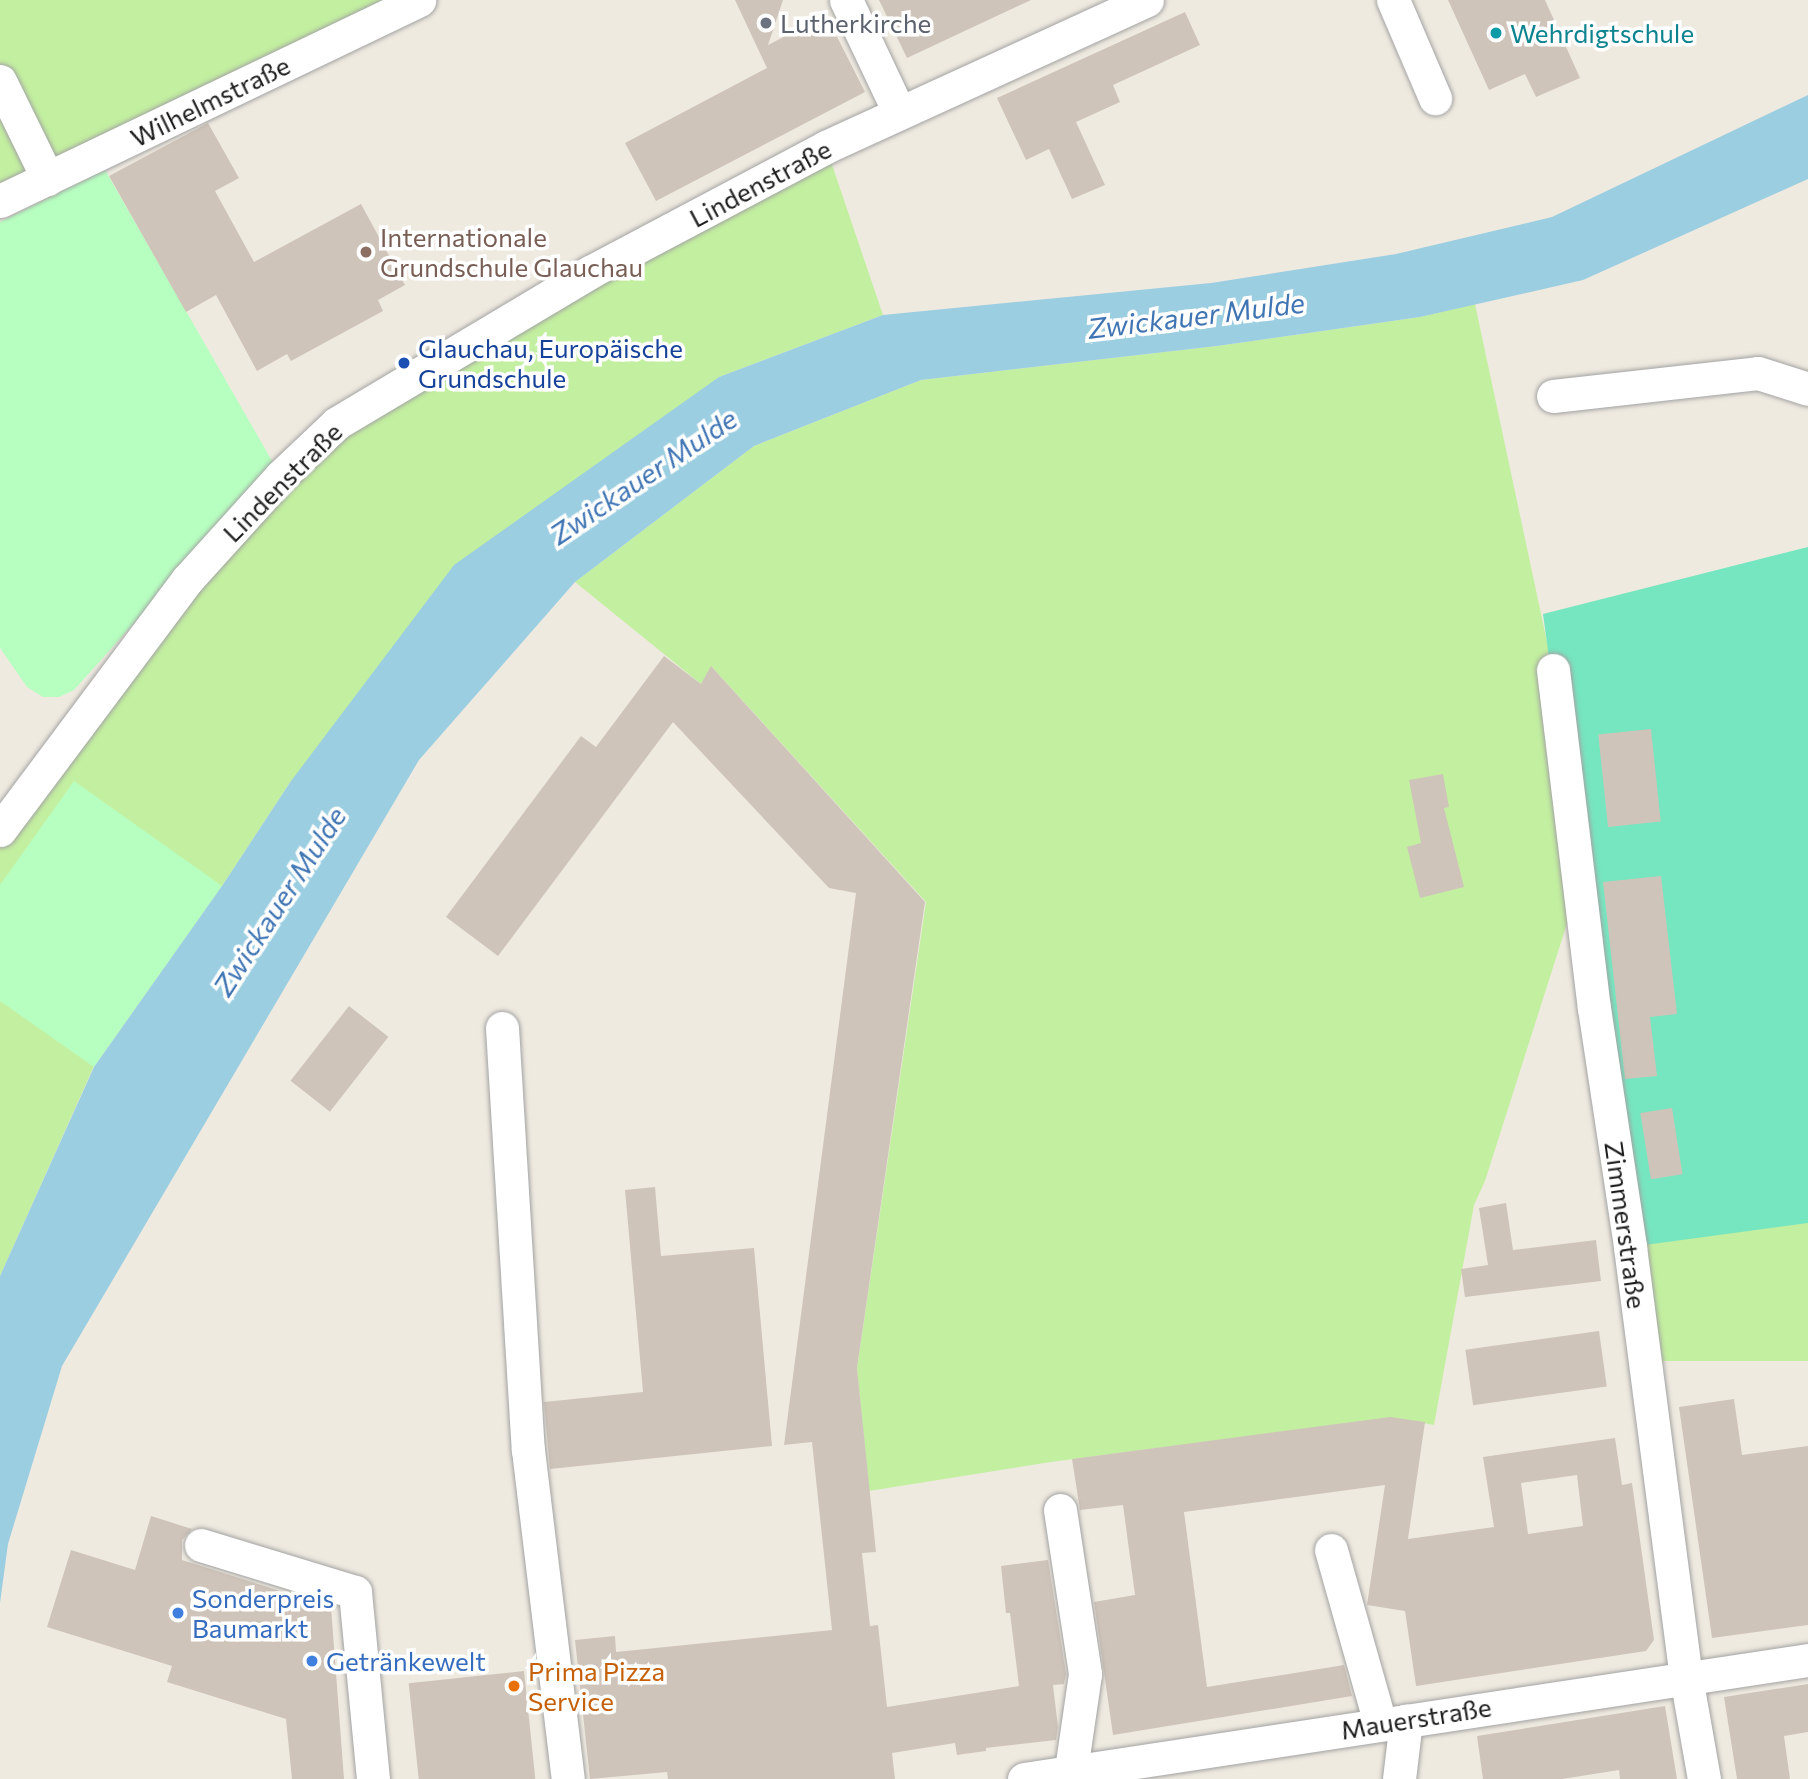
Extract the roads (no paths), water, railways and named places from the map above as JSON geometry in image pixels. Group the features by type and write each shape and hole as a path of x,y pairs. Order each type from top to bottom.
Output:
{"street":[{"name":"Wilhelmstraße","path":"0,201 419,0"},
{"path":"846,0 899,112"},
{"name":"Lindenstraße","path":"0,830 187,580 281,476 337,424 590,272 899,112 1147,0"},
{"path":"1393,0 1435,98"},
{"path":"0,81 48,179"},
{"path":"1553,396 1758,373 1808,389"},
{"name":"Zimmerstraße","path":"1553,670 1578,889 1630,1247 1686,1677 1704,1779"},
{"path":"502,1028 528,1450 568,1779"},
{"path":"1059,1510 1085,1675 1071,1770"},
{"path":"201,1545 355,1592 373,1779"},
{"path":"1331,1550 1393,1722 1399,1779"},
{"name":"Mauerstraße","path":"1024,1779 1808,1660"}],"water":[{"name":"Zwickauer Mulde","path":"1808,95 1808,179 1583,280 1420,317 1217,346 921,380 754,446 575,582 419,760 62,1366 8,1544 0,1603 0,1276 94,1067 222,886 291,781 454,565 719,377 883,315 1211,283 1396,254 1552,217"}],"place":[{"name":"Lutherkirche","path":"766,23"},
{"name":"Wehrdigtschule","path":"1496,33"},
{"name":"Internationale Grundschule Glauchau","path":"366,252"},
{"name":"Glauchau, Europäische Grundschule","path":"404,363"},
{"name":"Sonderpreis Baumarkt","path":"178,1613"},
{"name":"Getränkewelt","path":"312,1661"},
{"name":"Prima Pizza Service","path":"514,1686"}]}
